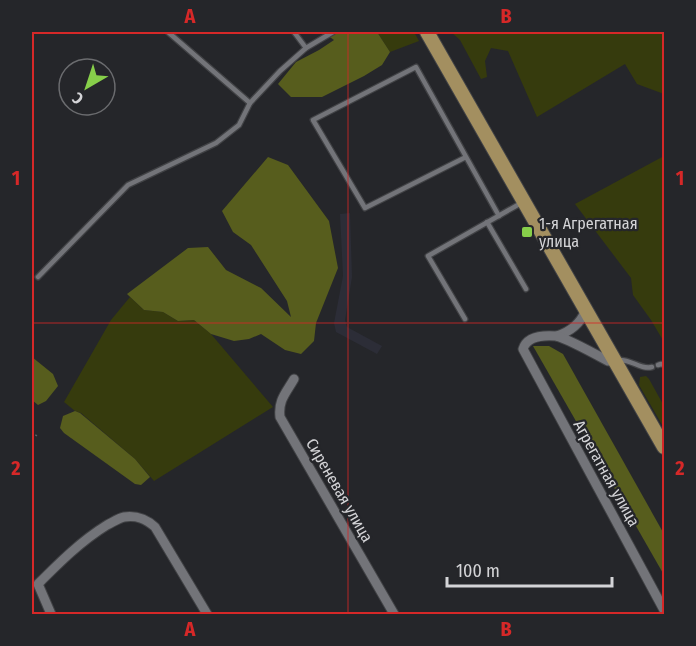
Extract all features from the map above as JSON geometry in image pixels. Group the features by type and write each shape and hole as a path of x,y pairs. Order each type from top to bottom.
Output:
{"main road":[{"path":"427,32 664,447"}],"street":[{"path":"557,336 576,326 586,310"},
{"path":"557,336 608,361 614,361"},
{"name":"Агрегатная улица","path":"557,336 533,338 528,340 523,349 664,610"},
{"name":"Сиреневая улица","path":"294,379 281,400 280,417 394,615"},
{"path":"51,615 38,584 94,533 123,517 136,516 146,519 155,527 207,615"}],"lane":[{"path":"168,32 250,103"},
{"path":"294,32 306,48"},
{"path":"38,277 128,185 216,143 238,125 250,103 280,71 306,48 333,32"},
{"path":"466,157 365,208 313,120 416,67 499,216"},
{"path":"465,319 428,256 525,201"},
{"path":"487,222 526,289"},
{"path":"614,361 627,360 646,369 664,365"}],"path":[{"path":"32,435 37,434 32,442"}],"shaded area":[{"path":"350,213 352,277 345,320 347,327 382,346 377,354 336,332 334,323 343,276 340,214"}],"green space":[{"path":"323,32 377,32 390,52 382,65 322,97 291,97 278,84 296,62 334,40"},
{"path":"377,32 414,32 419,41 390,52"},
{"path":"451,32 664,32 664,94 637,84 625,64 537,117 508,51 491,48 485,61 487,77 481,79 460,40"},
{"path":"664,156 664,342 633,295 631,278 575,204"},
{"path":"268,157 288,165 329,221 338,268 316,323 314,341 301,354 285,350 261,334 249,339 234,341 211,334 194,320 178,321 163,312 144,310 127,294 188,248 208,247 226,270 261,288 291,317 287,301 251,245 233,232 222,211"},
{"path":"130,297 144,310 163,312 178,321 194,320 211,334 273,407 154,481 135,459 81,413 64,402 111,320"},
{"path":"533,346 549,346 563,354 664,534 664,575"},
{"path":"32,357 53,374 58,386 46,401 38,405 32,400"},
{"path":"646,376 664,406 664,428 639,385 640,377"},
{"path":"75,411 135,459 150,477 141,485 135,484 64,433 60,428 63,416"}],"place":[{"name":"1-я Агрегатная улица","path":"527,232"}]}
